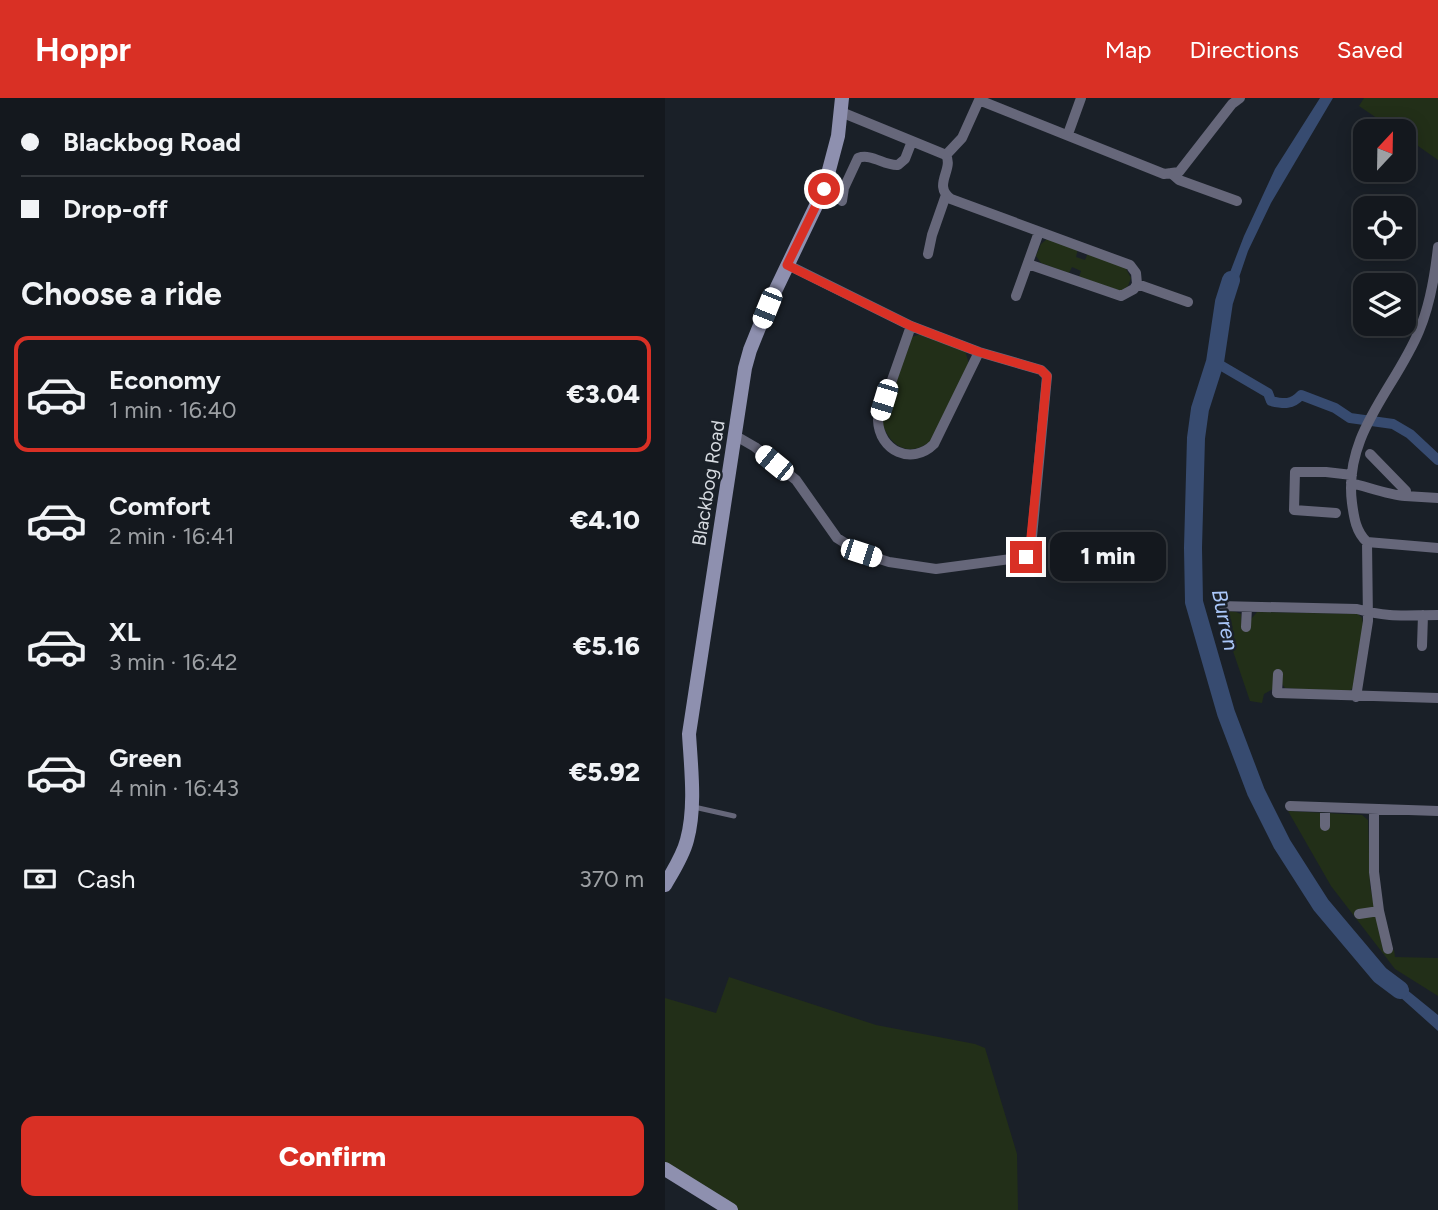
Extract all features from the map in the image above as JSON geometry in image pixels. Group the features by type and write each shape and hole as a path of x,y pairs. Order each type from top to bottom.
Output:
{"street":[{"path":"1068,134 1081,98"},
{"path":"946,155 962,138 979,99 1164,174 1179,172 1232,104 1240,98"},
{"path":"841,105 946,155 949,163 941,183 946,195 932,235 929,254"},
{"name":"Blackbog Road","path":"665,885 687,840 691,806 689,734 741,390 750,350 824,189 834,153 841,105"},
{"path":"842,201 844,188 858,158 867,156 898,165 905,159 912,141"},
{"path":"1171,173 1179,180 1237,201"},
{"path":"946,195 1131,265 1136,273 1137,284 1134,289 1121,296 1028,264"},
{"path":"1016,296 1039,232"},
{"path":"1438,247 1431,290 1420,329 1403,363 1368,420 1351,479 1356,525 1360,536 1367,542 1438,548"},
{"path":"736,436 755,447 796,480 837,538 861,553 889,562 936,569 1026,557 1031,537 1047,376 1041,370 979,352 911,326 787,265"},
{"path":"1137,284 1188,302"},
{"path":"911,326 878,420 882,439 891,448 903,453 914,455 926,451 934,444 979,352"},
{"path":"1370,454 1406,491 1405,496"},
{"path":"1336,513 1320,506 1294,510 1295,472 1326,472 1394,496 1438,498"},
{"path":"1356,697 1368,612 1367,542"},
{"path":"1219,606 1357,609 1376,615 1413,617 1438,615"},
{"path":"1247,607 1247,628"},
{"path":"1422,646 1423,615"},
{"path":"1278,674 1277,693 1438,698"},
{"path":"1290,806 1438,811"},
{"path":"1325,809 1325,826"},
{"path":"1374,810 1374,872 1388,949"},
{"path":"1359,914 1379,911"},
{"path":"665,1170 731,1210"}],"lane":[{"path":"691,806 734,816"}],"green space":[{"path":"1364,98 1438,98 1438,160 1416,144 1416,119 1378,119 1359,106"},
{"path":"1047,239 1078,249 1076,257 1085,260 1088,253 1125,267 1131,278 1128,286 1121,291 1079,277 1081,271 1072,267 1069,273 1041,263 1036,256 1041,244"},
{"path":"921,334 965,350 969,364 932,440 909,449 896,444 882,423 912,337"},
{"path":"1219,610 1241,614 1242,628 1251,629 1251,619 1257,612 1358,614 1363,624 1353,688 1348,692 1285,688 1273,672 1273,689 1264,694 1262,703 1250,701"},
{"path":"1288,811 1362,815 1368,820 1370,886 1383,950 1394,950 1395,957 1438,958 1438,996 1395,969 1331,886"},
{"path":"729,977 876,1025 985,1048 1017,1154 1018,1210 738,1210 665,1163 665,998 716,1013"}],"water":[{"path":"1320,98 1333,98 1271,203 1248,251 1230,304 1219,301 1244,236 1275,169"},
{"path":"1385,972 1438,1015 1438,1031 1381,980"}],"waterway":[{"name":"Burren","path":"1231,280 1224,302 1215,362 1200,409 1196,438 1194,602 1226,713 1256,792 1282,844 1321,905 1380,975 1400,990"},
{"path":"1215,362 1268,393 1271,401 1287,403 1301,395 1335,408 1350,418 1393,424 1410,434 1438,460"}],"route":[{"path":"824,189 787,265 911,326 979,352 1041,370 1047,376 1030,549 1026,557"}]}
